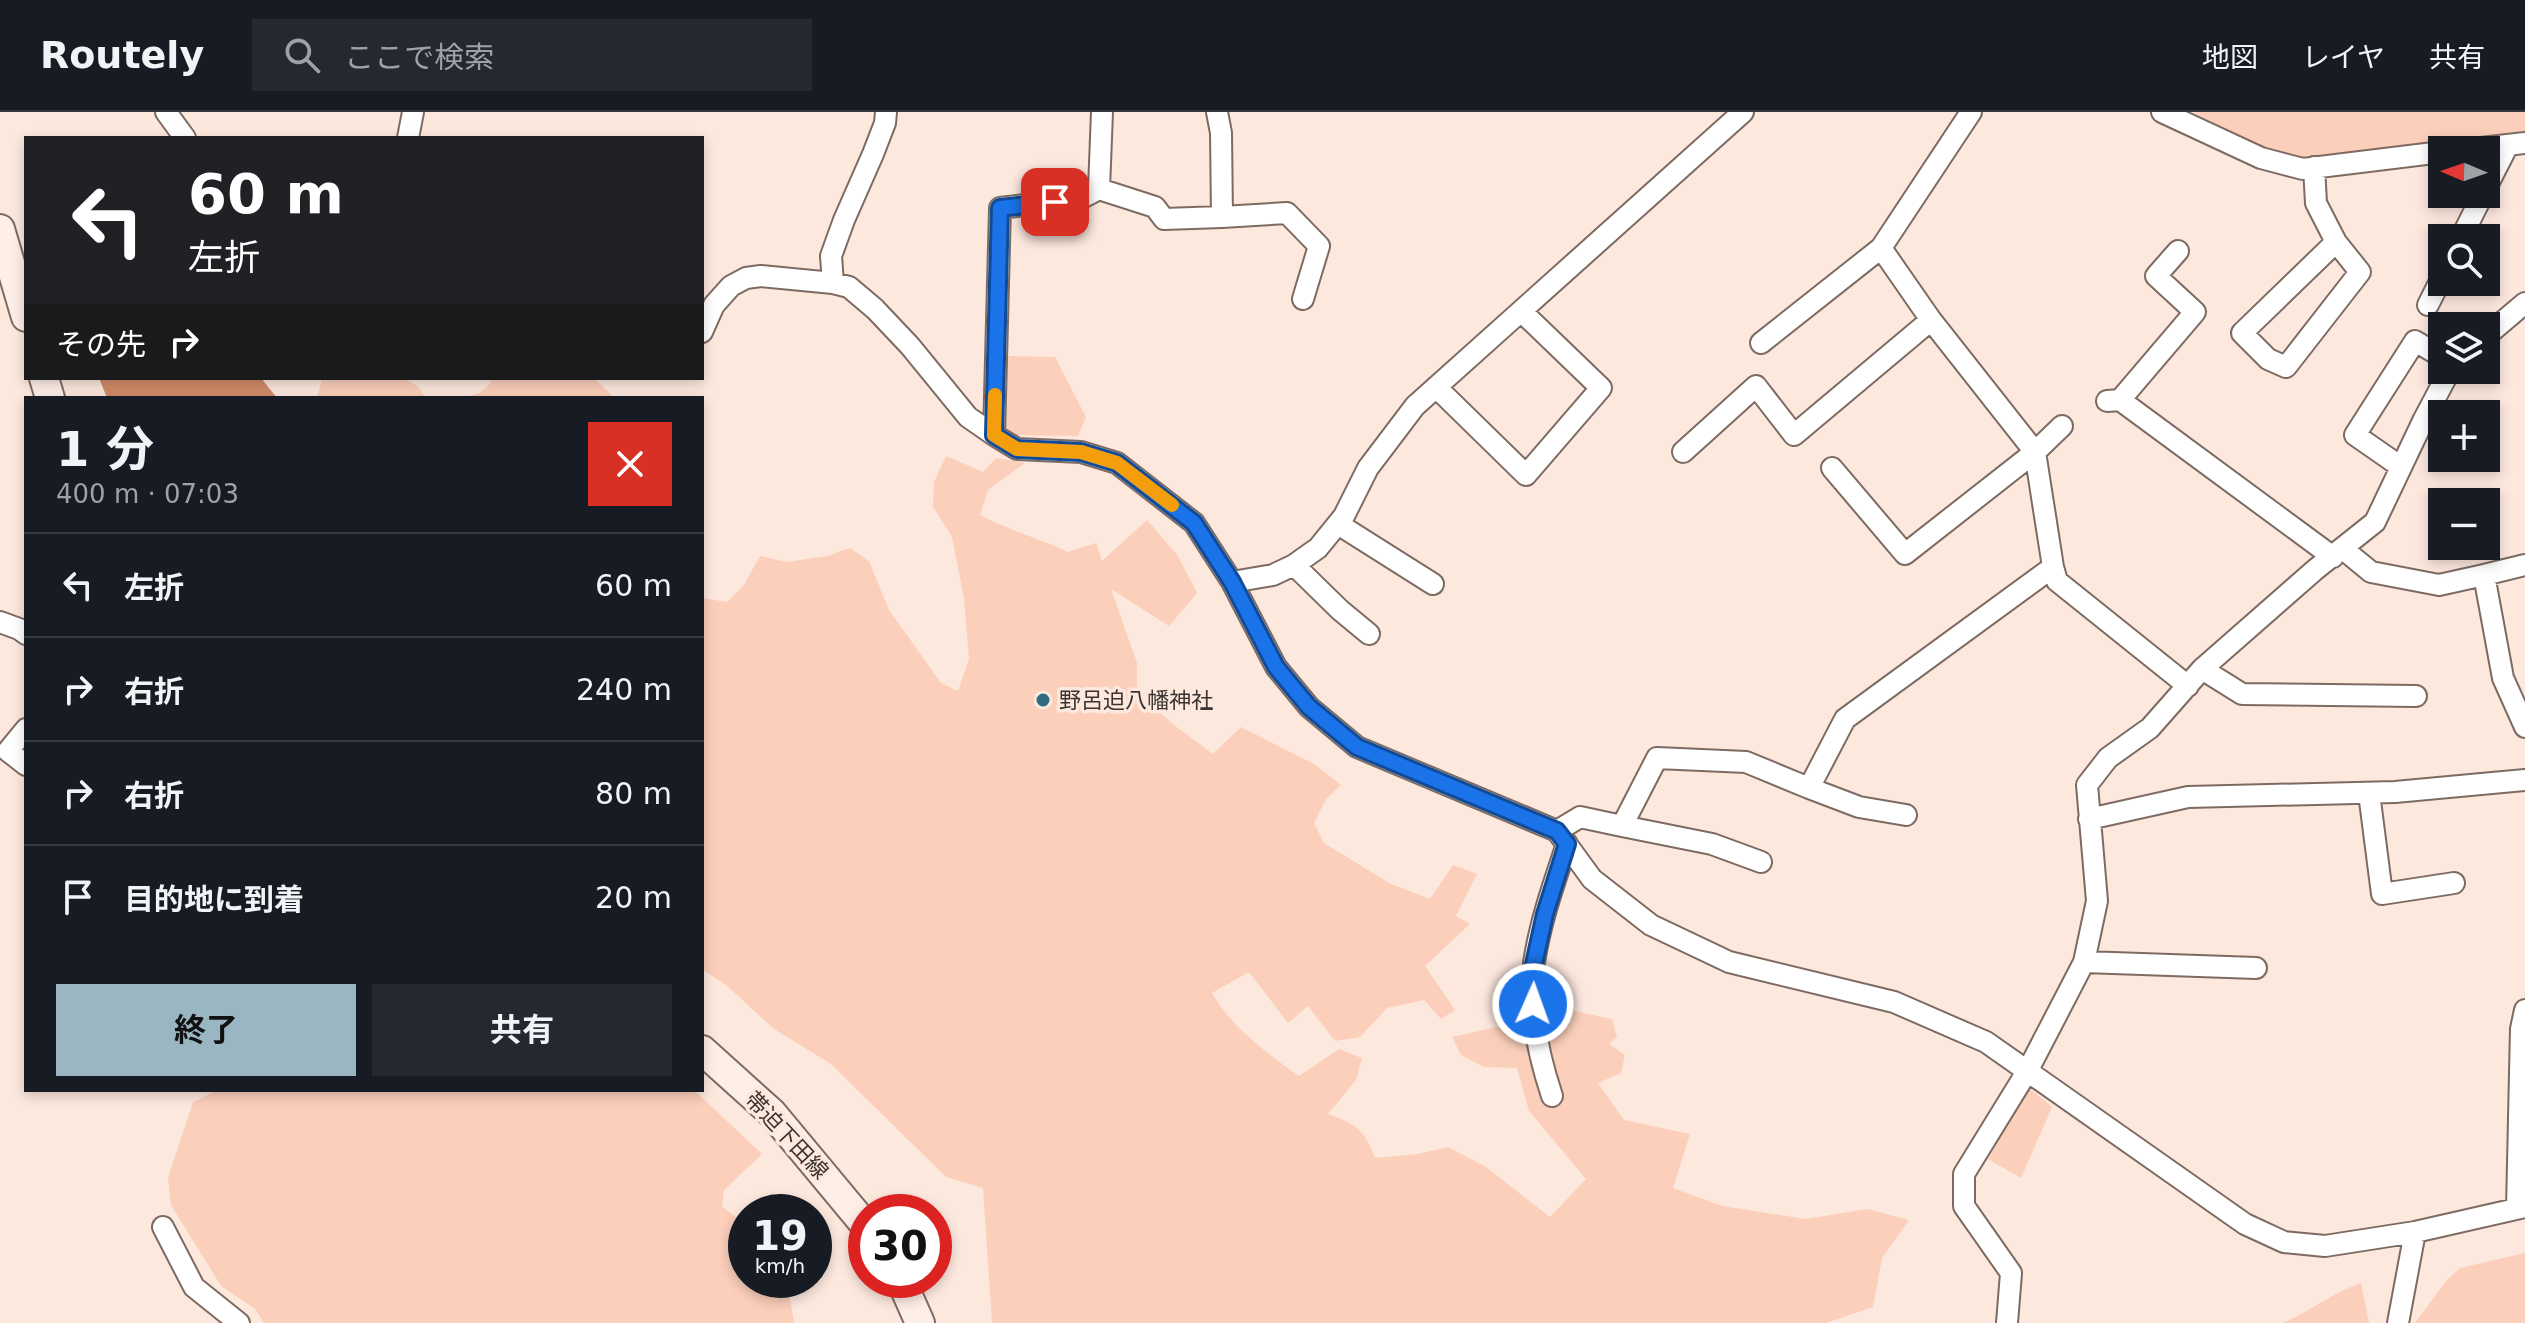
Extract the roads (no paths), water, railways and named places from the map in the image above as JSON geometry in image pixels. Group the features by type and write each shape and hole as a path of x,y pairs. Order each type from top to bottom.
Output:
{"main road":[{"path":"0,229 24,310"},
{"name":"帯迫下田線","path":"704,1052 772,1113 848,1204"},
{"path":"909,1298 920,1323"}],"street":[{"path":"166,112 184,136"},
{"path":"408,136 413,112"},
{"path":"833,283 831,256 877,144 886,112"},
{"path":"1099,189 1102,112"},
{"path":"1217,112 1221,133 1222,217"},
{"path":"1232,582 1273,575 1318,548 1344,516 1368,468 1415,406 1743,112"},
{"path":"1761,343 1881,248 1971,112"},
{"path":"2162,112 2261,158 2303,169 2428,154"},
{"path":"2500,167 2516,144"},
{"path":"2314,167 2316,203 2336,242 2360,272 2286,367 2268,359 2242,333 2336,242"},
{"path":"994,435 1000,208 1082,198 1099,189 1155,207 1164,219 1287,213 1319,246 1303,299"},
{"path":"1881,248 1931,320 2035,452 2057,581 2188,686"},
{"path":"2178,251 2156,276 2195,312 2113,400 2338,553 2371,572 2439,585 2525,565"},
{"path":"704,328 714,305 731,286 746,278 761,276 849,287 910,346 968,417 994,435 1017,449 1081,452 1117,463 1194,523 1232,582 1276,667 1309,707 1357,747 1562,838 1592,879 1651,925 1729,962 1894,1002 1986,1042 2245,1224 2284,1242 2325,1246 2415,1232 2521,1208 2524,1023"},
{"path":"2428,305 2432,296"},
{"path":"2500,325 2524,305"},
{"path":"1436,387 1526,475 1601,388 1521,311"},
{"path":"1683,452 1756,386 1794,435 1931,320"},
{"path":"2401,467 2355,435 2415,341 2428,349"},
{"path":"2007,1323 2011,1273 1964,1206 1964,1174 2028,1070 2084,962 2097,901 2087,785 2108,758 2150,728 2202,669 2375,522 2443,384"},
{"path":"1832,468 1905,554 2035,452 2062,426"},
{"path":"1338,524 1433,584"},
{"path":"1294,565 1369,634"},
{"path":"1809,788 1845,719 2053,567"},
{"path":"2484,575 2503,678 2525,727"},
{"path":"0,622 24,633"},
{"path":"2202,669 2242,694 2416,696"},
{"path":"24,731 8,751 24,763"},
{"path":"1622,826 1657,758 1746,762 1859,807 1906,815"},
{"path":"2089,819 2188,797 2369,793 2525,780"},
{"path":"2369,793 2382,894 2454,883"},
{"path":"1552,1096 1539,1058 1533,1004 1534,964 1562,838 1580,817 1712,844 1761,862"},
{"path":"2084,962 2256,968"},
{"path":"163,1227 194,1287 239,1323"},
{"path":"2398,1323 2415,1232"}],"place":[{"name":"野呂迫八幡神社","path":"1043,700"}]}
